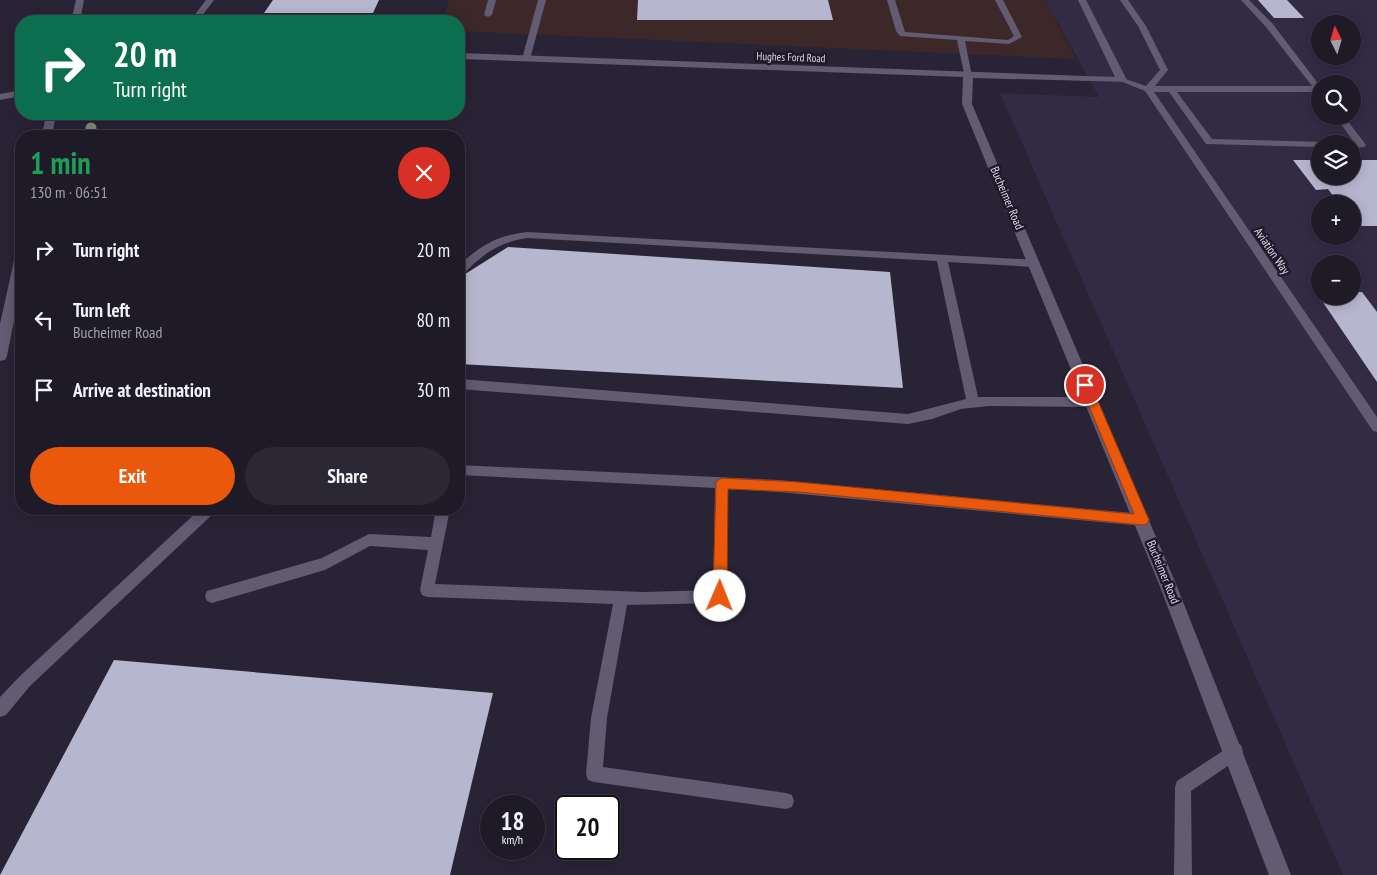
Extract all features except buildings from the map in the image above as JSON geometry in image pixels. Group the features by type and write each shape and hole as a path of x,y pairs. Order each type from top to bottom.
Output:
{"street":[{"path":"76,15 80,0"},
{"path":"1082,0 1122,80"},
{"name":"Hughes Ford Road","path":"465,56 968,76 1122,80"},
{"name":"Bucheimer Road","path":"968,76 967,104 1142,520 1235,750 1280,875"},
{"path":"0,97 15,94"},
{"path":"0,356 15,285"}],"lane":[{"path":"199,15 210,0"},
{"path":"488,15 492,0"},
{"path":"526,59 542,0"},
{"path":"891,0 900,32 903,34 961,40 1009,42 1016,40 1018,37 998,0"},
{"path":"1124,0 1142,26 1164,70 1148,89"},
{"path":"1245,0 1269,24 1311,80"},
{"path":"961,40 968,76"},
{"path":"1122,80 1148,89 1311,91"},
{"name":"Aviation Way","path":"1148,89 1377,427"},
{"path":"1172,90 1209,142 1311,144"},
{"path":"1346,125 1354,135"},
{"path":"465,266 490,244 507,237 528,236 1034,263"},
{"path":"942,258 973,402"},
{"path":"465,384 908,419 973,402 1092,402"},
{"path":"465,470 779,486 1142,520"},
{"path":"442,515 427,590 621,598 720,596 722,483"},
{"path":"0,709 25,681 203,515"},
{"path":"212,596 325,564 369,540 436,544"},
{"path":"621,598 599,718 594,774 786,801"},
{"path":"1183,875 1183,787 1235,750"}],"shaded area":[{"path":"449,0 1045,0 1076,59 465,31 465,15 445,15"},
{"path":"1045,0 1377,0 1377,875 1343,875 1000,93 1099,97"}],"route":[{"path":"720,596 722,483 798,487 1142,520 1085,385"}]}
